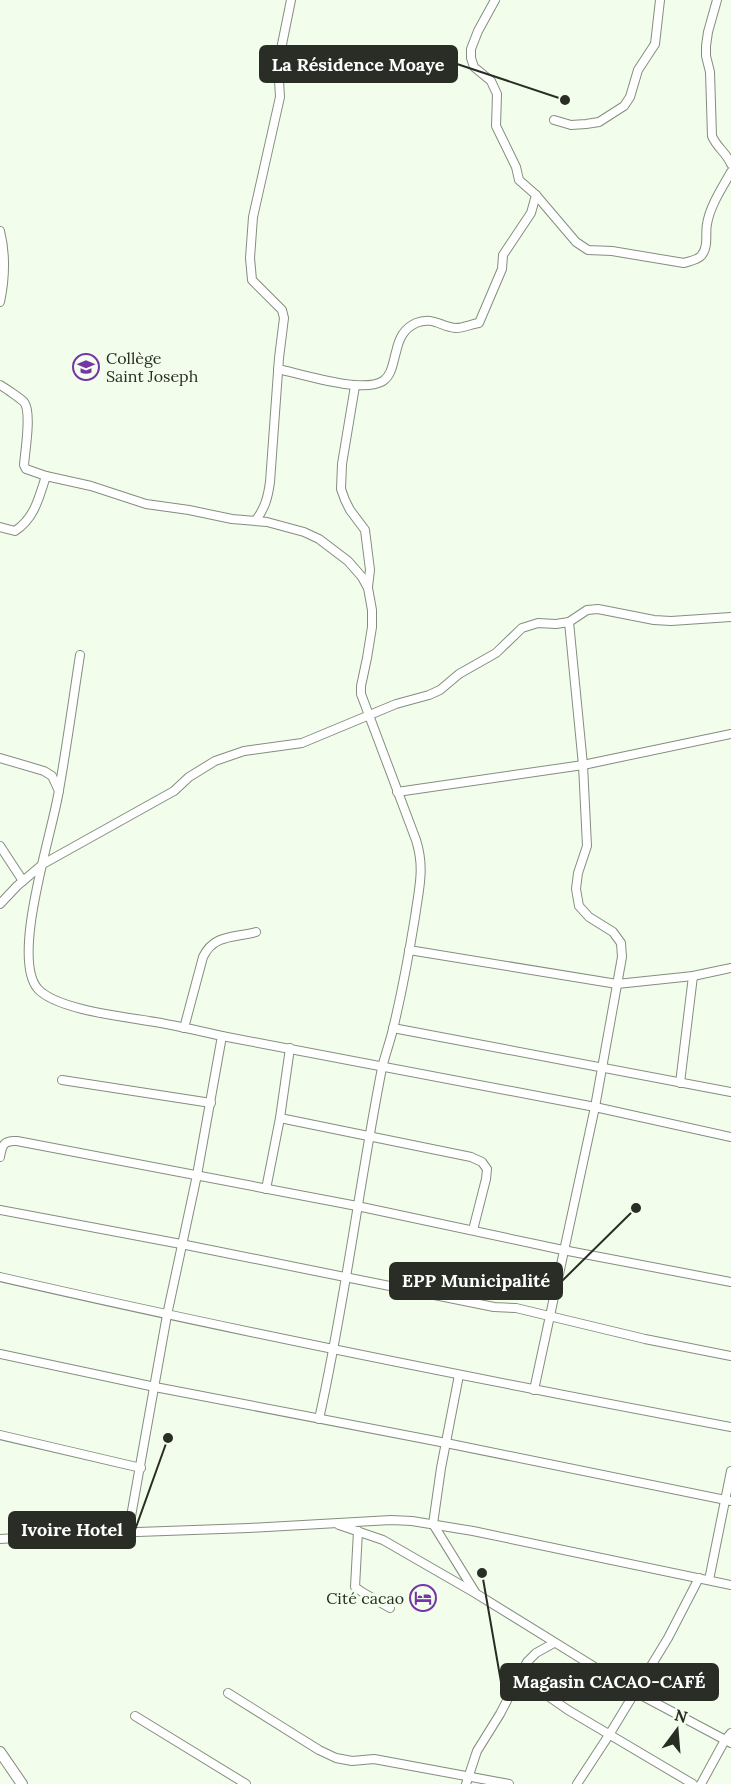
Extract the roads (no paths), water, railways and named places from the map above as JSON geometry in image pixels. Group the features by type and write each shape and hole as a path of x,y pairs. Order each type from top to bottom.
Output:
{"main road":[{"path":"0,1752 22,1784"}],"street":[{"path":"256,520 267,502 270,482 284,318 282,310 252,280 250,258 253,217 280,97 278,64 291,0"},
{"path":"495,0 471,49 474,67 491,81 497,94 496,126 516,167 519,180 536,195 576,242 588,250 612,251 684,262 694,260 702,255 706,244 706,226 710,213 731,172"},
{"path":"554,120 571,124 599,122 624,106 630,97 638,70 655,44 660,0"},
{"path":"717,0 706,46 710,72 712,136 715,145 727,155 731,164"},
{"path":"278,369 355,386 375,384 383,381 390,374 400,338 407,328 417,322 432,320 457,328 479,323 502,269 503,255 531,213 536,195"},
{"path":"0,231 4,254 4,278 0,302"},
{"path":"0,385 26,404 24,465 26,469 146,504 232,519 256,520 304,532 319,539 348,561 368,588"},
{"path":"319,1419 334,1350 382,1066 393,1028 409,950 421,875 421,856 361,694 372,627 368,588 370,570 365,530 362,522 350,510 341,489 342,464 355,386"},
{"path":"0,527 15,531 28,519 37,507 46,476"},
{"path":"0,904 43,864 174,791 189,777 215,760 244,751 302,742 368,714 440,690 459,674 496,653 522,628 538,622 556,624 569,622 587,610 598,609 654,620 731,617"},
{"path":"534,1390 595,1107 622,957 621,943 613,932 588,917 579,906 576,889 578,873 587,846 583,765 569,622"},
{"path":"80,655 59,792 32,914 28,962 31,976 38,989 52,999 72,1006 595,1107 731,1137"},
{"path":"397,792 583,765 731,734"},
{"path":"0,758 44,771 52,776 59,792"},
{"path":"0,846 23,881"},
{"path":"184,1028 207,948 220,939 256,932"},
{"path":"409,950 617,984 693,976 731,968"},
{"path":"680,1083 693,976"},
{"path":"393,1028 731,1092"},
{"path":"128,1533 167,1316 197,1175 222,1036"},
{"path":"266,1189 280,1118 290,1048"},
{"path":"62,1080 211,1103"},
{"path":"280,1118 471,1157 482,1162 487,1169 486,1179 472,1230"},
{"path":"0,1157 3,1145 8,1141 17,1141 357,1206 563,1250 731,1282"},
{"path":"0,1210 494,1307 516,1308 645,1339 731,1356"},
{"path":"0,1278 167,1316 731,1427"},
{"path":"0,1354 155,1387 728,1500"},
{"path":"459,1375 433,1524 475,1593"},
{"path":"0,1436 141,1468"},
{"path":"577,1784 704,1579 728,1500 731,1471"},
{"path":"0,1539 391,1520 485,1533 731,1585"},
{"path":"334,1523 383,1540 475,1593 635,1692 729,1739 701,1784"},
{"path":"358,1531 356,1587 390,1608"},
{"path":"466,1780 477,1751 500,1714 527,1662 536,1653 554,1642"},
{"path":"519,1676 568,1710 693,1784"},
{"path":"228,1693 319,1750 336,1758 352,1761 374,1759 466,1780 509,1784"},
{"path":"135,1716 246,1784"},
{"path":"11,1770 14,1784"}],"place":[{"name":"La Résidence Moaye","path":"565,100"},
{"name":"Collège Saint Joseph","path":"86,367"},
{"name":"EPP Municipalité","path":"636,1208"},
{"name":"Ivoire Hotel","path":"168,1438"},
{"name":"Magasin CACAO-CAFÉ","path":"482,1573"},
{"name":"Cité cacao","path":"423,1598"}]}
